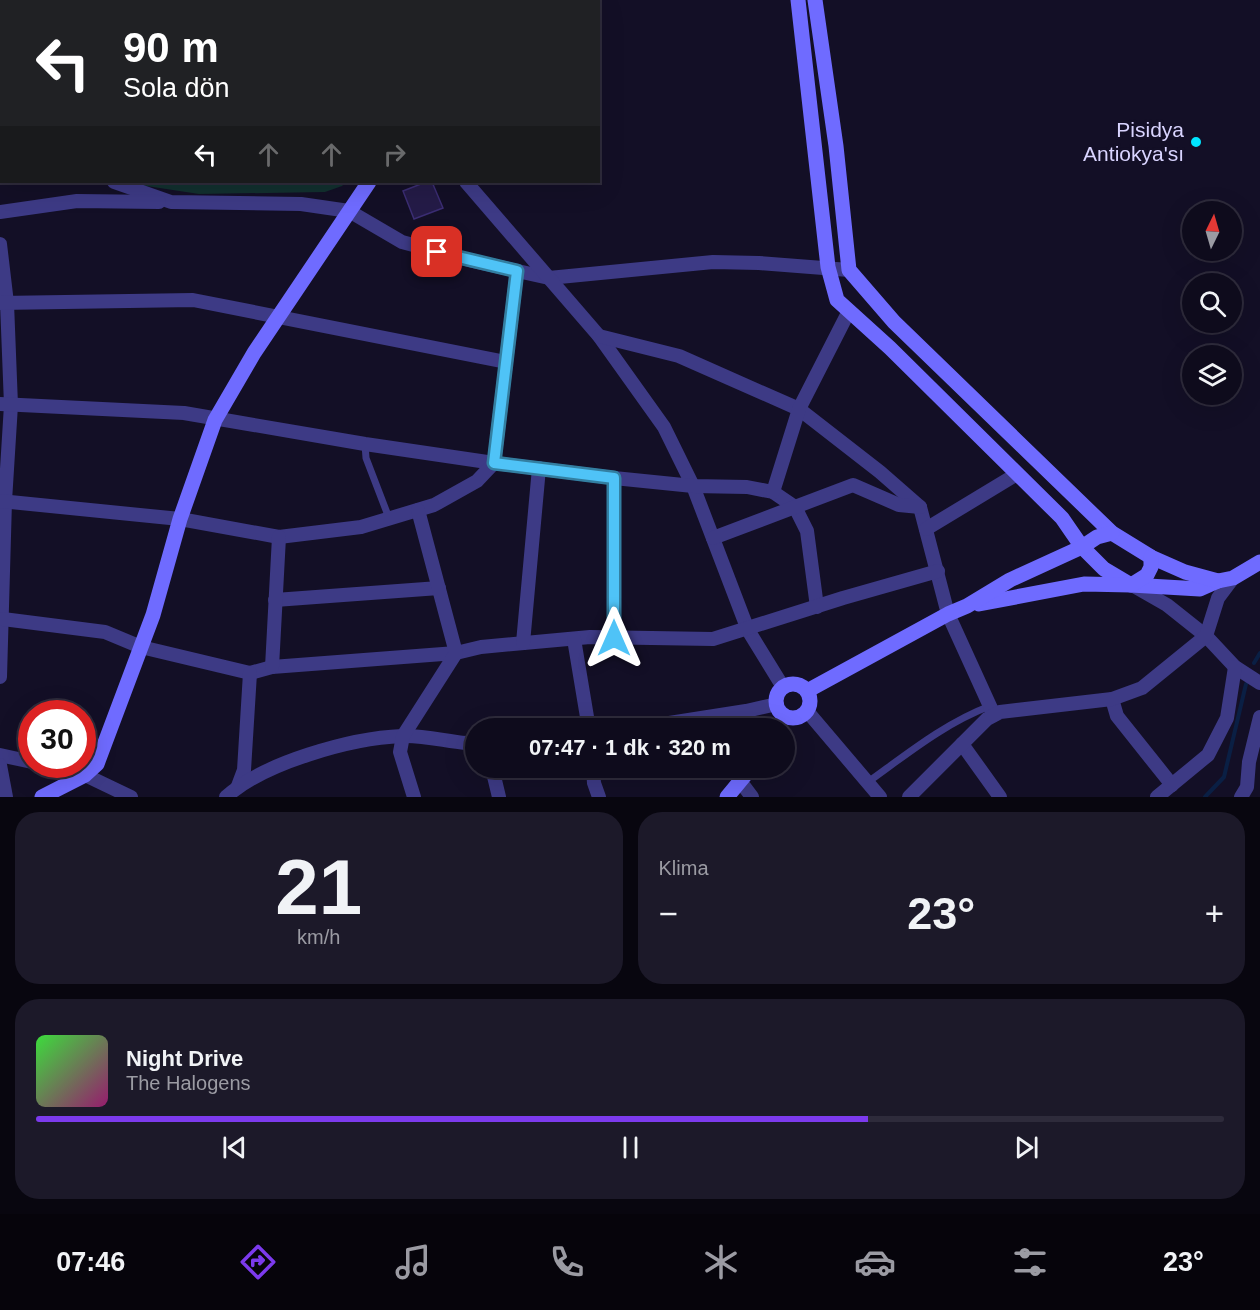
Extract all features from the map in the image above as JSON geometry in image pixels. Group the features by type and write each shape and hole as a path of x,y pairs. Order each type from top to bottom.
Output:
{"street":[{"path":"798,0 828,267 837,300 1062,518 1082,547 1104,569 1167,605 1206,636 1235,667 1260,683"},
{"path":"815,0 836,146 849,270 894,322 1112,533 1151,557 1185,572 1226,580"},
{"path":"117,183 171,202"},
{"path":"96,765 141,647 180,519 215,420 278,318 368,183"},
{"path":"467,183 599,336 664,427 693,486 748,630 783,687"},
{"path":"0,212 77,201 301,204 349,211 402,242 549,278 713,262 849,270"},
{"path":"0,244 5,405 2,501 3,619 0,635 0,677"},
{"path":"2,501 180,519 279,537 361,527 434,505 477,481 494,463 517,271"},
{"path":"3,303 193,300 506,362"},
{"path":"773,492 799,409 849,311"},
{"path":"599,336 679,356 799,409 880,472 920,507 948,614 992,710"},
{"path":"5,405 184,413 215,420 494,463 614,478 693,486 747,487 773,492 795,507 807,531 817,607"},
{"path":"523,643 539,468"},
{"path":"926,529 1017,474"},
{"path":"614,478 614,638"},
{"path":"713,538 853,485 899,505 920,507"},
{"path":"414,797 400,752 403,736 456,653 418,510"},
{"path":"807,691 948,614 967,606 1010,580 1082,547 1097,537 1112,533"},
{"path":"272,667 279,537"},
{"path":"1131,585 1147,575 1151,567 1151,557"},
{"path":"967,606 1084,584 1200,589 1226,580 1260,562"},
{"path":"3,619 105,632 141,647 250,673 272,667 456,653 481,647 574,639 713,639 938,571"},
{"path":"992,710 1000,712 1112,699 1142,688 1206,636 1226,580"},
{"path":"275,600 439,588"},
{"path":"574,639 587,718"},
{"path":"1157,797 1208,755 1227,718 1235,667"},
{"path":"238,786 244,770 250,673"},
{"path":"701,718 746,711 779,709 787,717 798,717 807,711 810,701 807,691 798,685 783,687 777,695 779,709 778,718"},
{"path":"1112,699 1117,716 1172,785"},
{"path":"909,797 987,719 992,710"},
{"path":"807,711 880,797"},
{"path":"1245,795 1249,762 1260,717"},
{"path":"226,797 238,786 300,757 348,744 403,736 465,743"},
{"path":"962,744 1000,797"},
{"path":"0,755 18,759"},
{"path":"0,765 6,797"},
{"path":"42,797 79,778"},
{"path":"91,778 130,797"},
{"path":"494,778 499,797"},
{"path":"594,778 600,797"},
{"path":"728,797 743,778"},
{"path":"740,781 752,797"}],"lane":[{"path":"365,444 366,458 389,518"},
{"path":"868,782 934,735 973,712 992,710"}],"green space":[{"path":"135,183 345,183 325,192 199,194"}],"building":[{"path":"423,183 432,183 443,208 414,219 403,191"}],"waterway":[{"path":"1254,663 1260,653"},
{"path":"1205,797 1224,777 1246,684"}],"place":[{"name":"Pisidya Antiokya'sı","path":"1196,142"}],"route":[{"path":"437,252 517,271 494,463 614,478 614,638"}]}
